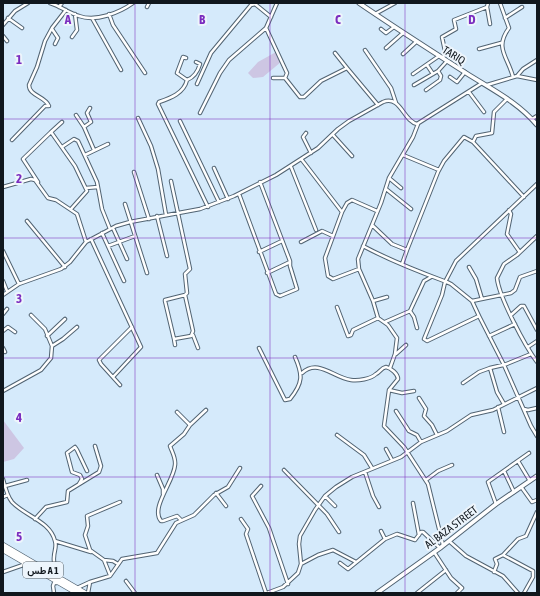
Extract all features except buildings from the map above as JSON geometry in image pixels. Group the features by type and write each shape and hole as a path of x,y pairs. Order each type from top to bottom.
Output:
{"highway":[{"name":"طس A 1","path":"3,546 77,591"},
{"name":"طس A 1","path":"3,550 59,583 85,593"}],"main road":[{"name":"TARIQ","path":"359,3 416,42 507,99 532,119 537,125"},
{"name":"AL BAZA STREET","path":"377,593 441,547 496,504 515,493 537,477"}],"street":[{"path":"3,25 8,18 28,3"},
{"path":"50,3 75,14 91,18 119,12 133,3"},
{"path":"60,7 62,3"},
{"path":"200,113 215,81 227,64 266,28 277,3"},
{"path":"374,14 395,3"},
{"path":"488,3 487,8 490,24"},
{"path":"500,3 509,28 501,43 502,52 508,62 513,77"},
{"path":"197,84 211,53 251,5 255,4 271,17"},
{"path":"413,74 441,57 445,51 442,37 456,30 454,20 487,8"},
{"path":"505,18 522,8"},
{"path":"12,140 39,113 41,109 48,106 46,101 28,87 45,41 52,28 66,10"},
{"path":"72,37 77,30 75,14"},
{"path":"109,14 113,25 145,73"},
{"path":"8,18 22,28"},
{"path":"91,18 121,70"},
{"path":"381,29 386,34 394,27"},
{"path":"52,28 58,38 55,44"},
{"path":"266,28 287,74 285,78"},
{"path":"386,48 403,33"},
{"path":"3,36 7,42"},
{"path":"404,54 416,42"},
{"path":"479,49 501,43"},
{"path":"365,50 391,88 396,103 410,121 418,124"},
{"path":"335,53 378,105"},
{"path":"186,58 184,57 177,73 187,80"},
{"path":"517,76 523,69 537,60"},
{"path":"414,85 438,71 447,61"},
{"path":"196,62 200,64 196,74 187,80 186,84 177,94 158,104 208,207"},
{"path":"427,65 433,74"},
{"path":"285,78 297,94 302,98 310,93 321,81 347,68"},
{"path":"426,90 440,80 441,76 438,71"},
{"path":"450,77 457,82 465,72"},
{"path":"487,86 517,76 537,80"},
{"path":"273,78 285,78"},
{"path":"390,368 395,354 397,338 392,329 378,318 373,301 359,269 358,259 389,178 413,137 418,124 482,83"},
{"path":"469,92 484,112"},
{"path":"473,142 476,136 492,133 494,112 507,99"},
{"path":"3,295 19,284 65,267 86,242 111,229 130,222 208,207 239,194 302,160 349,120 388,100 396,103"},
{"path":"84,127 91,122 87,113 90,108"},
{"path":"76,115 84,127 94,150"},
{"path":"532,119 537,116"},
{"path":"138,118 151,146 158,169 166,215"},
{"path":"180,121 219,202"},
{"path":"50,198 44,192 31,169 23,159 62,122"},
{"path":"51,132 75,166 86,188 86,194 71,209"},
{"path":"306,133 303,137 311,153"},
{"path":"333,135 352,156"},
{"path":"402,264 438,170 462,138 466,137 473,142 524,197"},
{"path":"62,147 76,139 85,155 98,187 103,212 127,259"},
{"path":"85,155 108,144"},
{"path":"402,155 417,163 438,170"},
{"path":"302,160 342,212"},
{"path":"291,167 316,230"},
{"path":"214,168 228,199"},
{"path":"134,172 148,218"},
{"path":"389,178 401,188"},
{"path":"3,187 31,179 35,180 48,198 71,209 80,218 86,242"},
{"path":"171,181 190,269 185,274 187,293 185,295 193,335 198,348"},
{"path":"239,194 259,252 277,295 297,289 290,262 260,182"},
{"path":"479,316 427,341 424,340 442,295 445,282 454,264 464,251 537,184"},
{"path":"86,188 98,187"},
{"path":"386,189 410,209"},
{"path":"359,269 333,279 329,278 325,269 325,258 342,212 347,203 352,200 377,211"},
{"path":"125,204 147,273"},
{"path":"509,210 511,214 507,234 519,251"},
{"path":"157,216 167,256"},
{"path":"27,221 65,267"},
{"path":"372,225 392,244 407,250"},
{"path":"301,242 322,231 333,236"},
{"path":"102,233 124,281"},
{"path":"108,246 135,236"},
{"path":"537,236 504,264 497,275 501,295 515,324 537,362"},
{"path":"91,239 141,347 113,377"},
{"path":"259,252 282,241"},
{"path":"363,246 445,282 462,292 472,301 537,436"},
{"path":"3,251 19,284"},
{"path":"268,273 290,262"},
{"path":"469,267 476,279 482,298"},
{"path":"472,301 514,291 521,276 537,271"},
{"path":"384,322 410,311 424,281 431,276"},
{"path":"3,281 7,291"},
{"path":"175,345 164,302 172,298 185,295"},
{"path":"373,301 387,297"},
{"path":"511,315 521,306 524,306 537,330"},
{"path":"337,307 348,336 351,335 353,330 378,318"},
{"path":"3,314 8,310"},
{"path":"410,311 414,317 417,328"},
{"path":"3,391 41,370 51,358 52,346 43,326 31,315"},
{"path":"47,336 65,319"},
{"path":"489,336 515,324"},
{"path":"3,331 8,327 15,332"},
{"path":"52,346 77,327"},
{"path":"120,385 99,360 132,327"},
{"path":"174,339 193,335"},
{"path":"528,348 537,341"},
{"path":"395,354 406,346"},
{"path":"3,348 5,352"},
{"path":"259,348 285,400 292,397 298,388 302,373 308,368 320,367 332,373 354,380 371,377 384,367 390,368 398,379 388,390 384,426 408,453 426,480 432,495 441,547"},
{"path":"463,383 479,372 504,365 532,354"},
{"path":"296,357 302,373"},
{"path":"490,368 497,392 502,404 504,404"},
{"path":"241,519 248,529 246,534 267,593 288,584 298,572 301,564 299,540 318,505 325,496 341,483 408,453 421,442 471,415 498,407 537,388"},
{"path":"388,390 402,393 414,391"},
{"path":"419,398 426,409 424,416 436,435"},
{"path":"498,407 504,432"},
{"path":"524,409 528,410 537,408"},
{"path":"162,496 169,486 175,466 175,458 170,446 184,434 190,425 206,410"},
{"path":"396,411 409,431 417,436 421,442"},
{"path":"177,412 190,425"},
{"path":"337,435 364,455 372,468"},
{"path":"35,519 46,507 67,502 67,492 97,475 101,468 95,446"},
{"path":"78,486 82,479 80,476 72,472 67,453 75,447 88,471"},
{"path":"386,449 392,460"},
{"path":"496,504 488,482 529,453"},
{"path":"518,461 530,481"},
{"path":"426,480 438,471 452,465"},
{"path":"77,591 90,582 110,576 124,558 157,553 176,523 194,514 216,493 228,487 240,468"},
{"path":"284,470 327,514 339,532"},
{"path":"504,471 515,493"},
{"path":"365,472 373,496 379,507"},
{"path":"157,475 163,489 157,509 159,519 163,521 177,516 181,520"},
{"path":"3,479 12,502 27,515 46,526 55,541 54,562 57,578"},
{"path":"5,486 27,480"},
{"path":"261,486 252,496 269,528 288,584"},
{"path":"522,488 529,500 532,502 537,500"},
{"path":"216,493 226,506"},
{"path":"3,498 8,495"},
{"path":"325,496 335,506"},
{"path":"92,552 85,532 88,524 86,517 120,502"},
{"path":"412,503 418,535"},
{"path":"494,572 497,564 495,559 503,555 518,539 526,536 537,512"},
{"path":"381,532 385,539"},
{"path":"340,563 348,569 385,539 397,534 415,540 421,532 425,533 441,547"},
{"path":"55,541 92,552 104,560 113,561 118,564"},
{"path":"448,541 466,556 507,579 518,593"},
{"path":"301,564 318,555 333,550 356,562"},
{"path":"434,552 451,578 462,588 457,593"},
{"path":"503,555 533,571 533,577 524,593"},
{"path":"104,560 110,576"},
{"path":"3,572 26,564"},
{"path":"417,593 446,570"},
{"path":"126,581 135,593"},
{"path":"88,593 90,582"},
{"path":"54,593 54,583 59,583"}],"shaded area":[{"path":"276,52 281,62 263,77 253,78 248,73 258,62"},
{"path":"3,420 24,448 14,459 3,462"}]}
